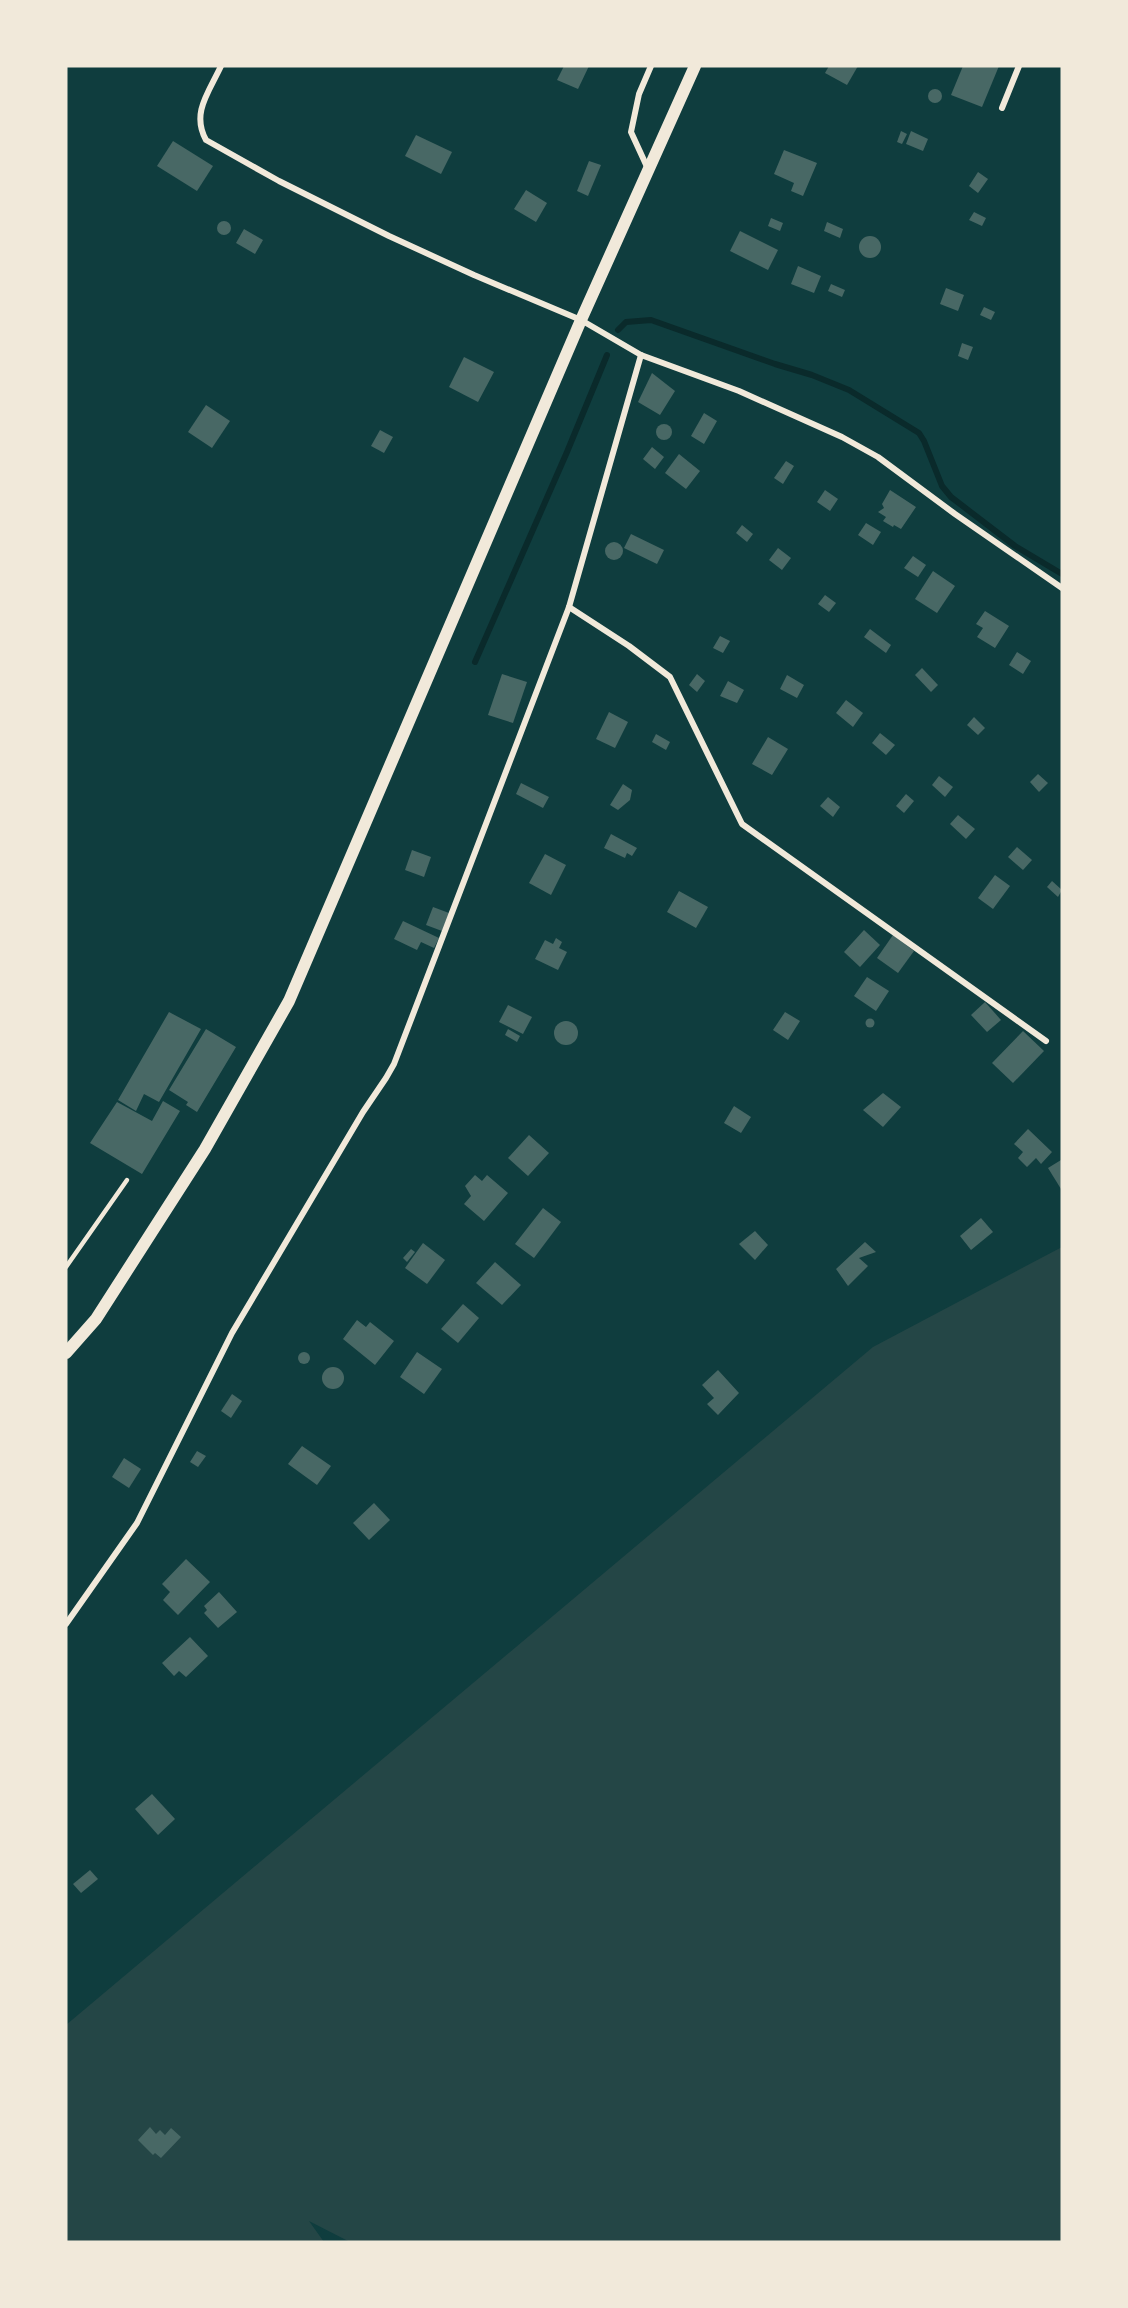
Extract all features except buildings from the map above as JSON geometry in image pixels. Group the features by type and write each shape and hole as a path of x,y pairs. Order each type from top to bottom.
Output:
{"main road":[{"path":"66,1353 96,1319 205,1149 290,1000 581,320 695,66"}],"street":[{"path":"221,66 199,120 200,129 206,140 279,181 389,236 581,320 640,355 739,391 851,442 878,458 1062,588"},
{"path":"648,168 631,132 639,94 651,66"},
{"path":"1002,108 1019,66"},
{"path":"66,1624 137,1523 232,1333 394,1064 569,607 640,355"},
{"path":"569,607 629,646 669,677 742,824 1046,1041"}],"lane":[{"path":"66,1267 127,1180"}],"shaded area":[{"path":"1062,1247 1062,2242 350,2242 309,2221 324,2242 66,2242 66,2025 873,1347"}],"waterway":[{"path":"618,330 626,322 651,320 812,375 849,390 919,433 942,486 951,497 1015,546 1062,574"},
{"path":"475,662 607,355"}]}
